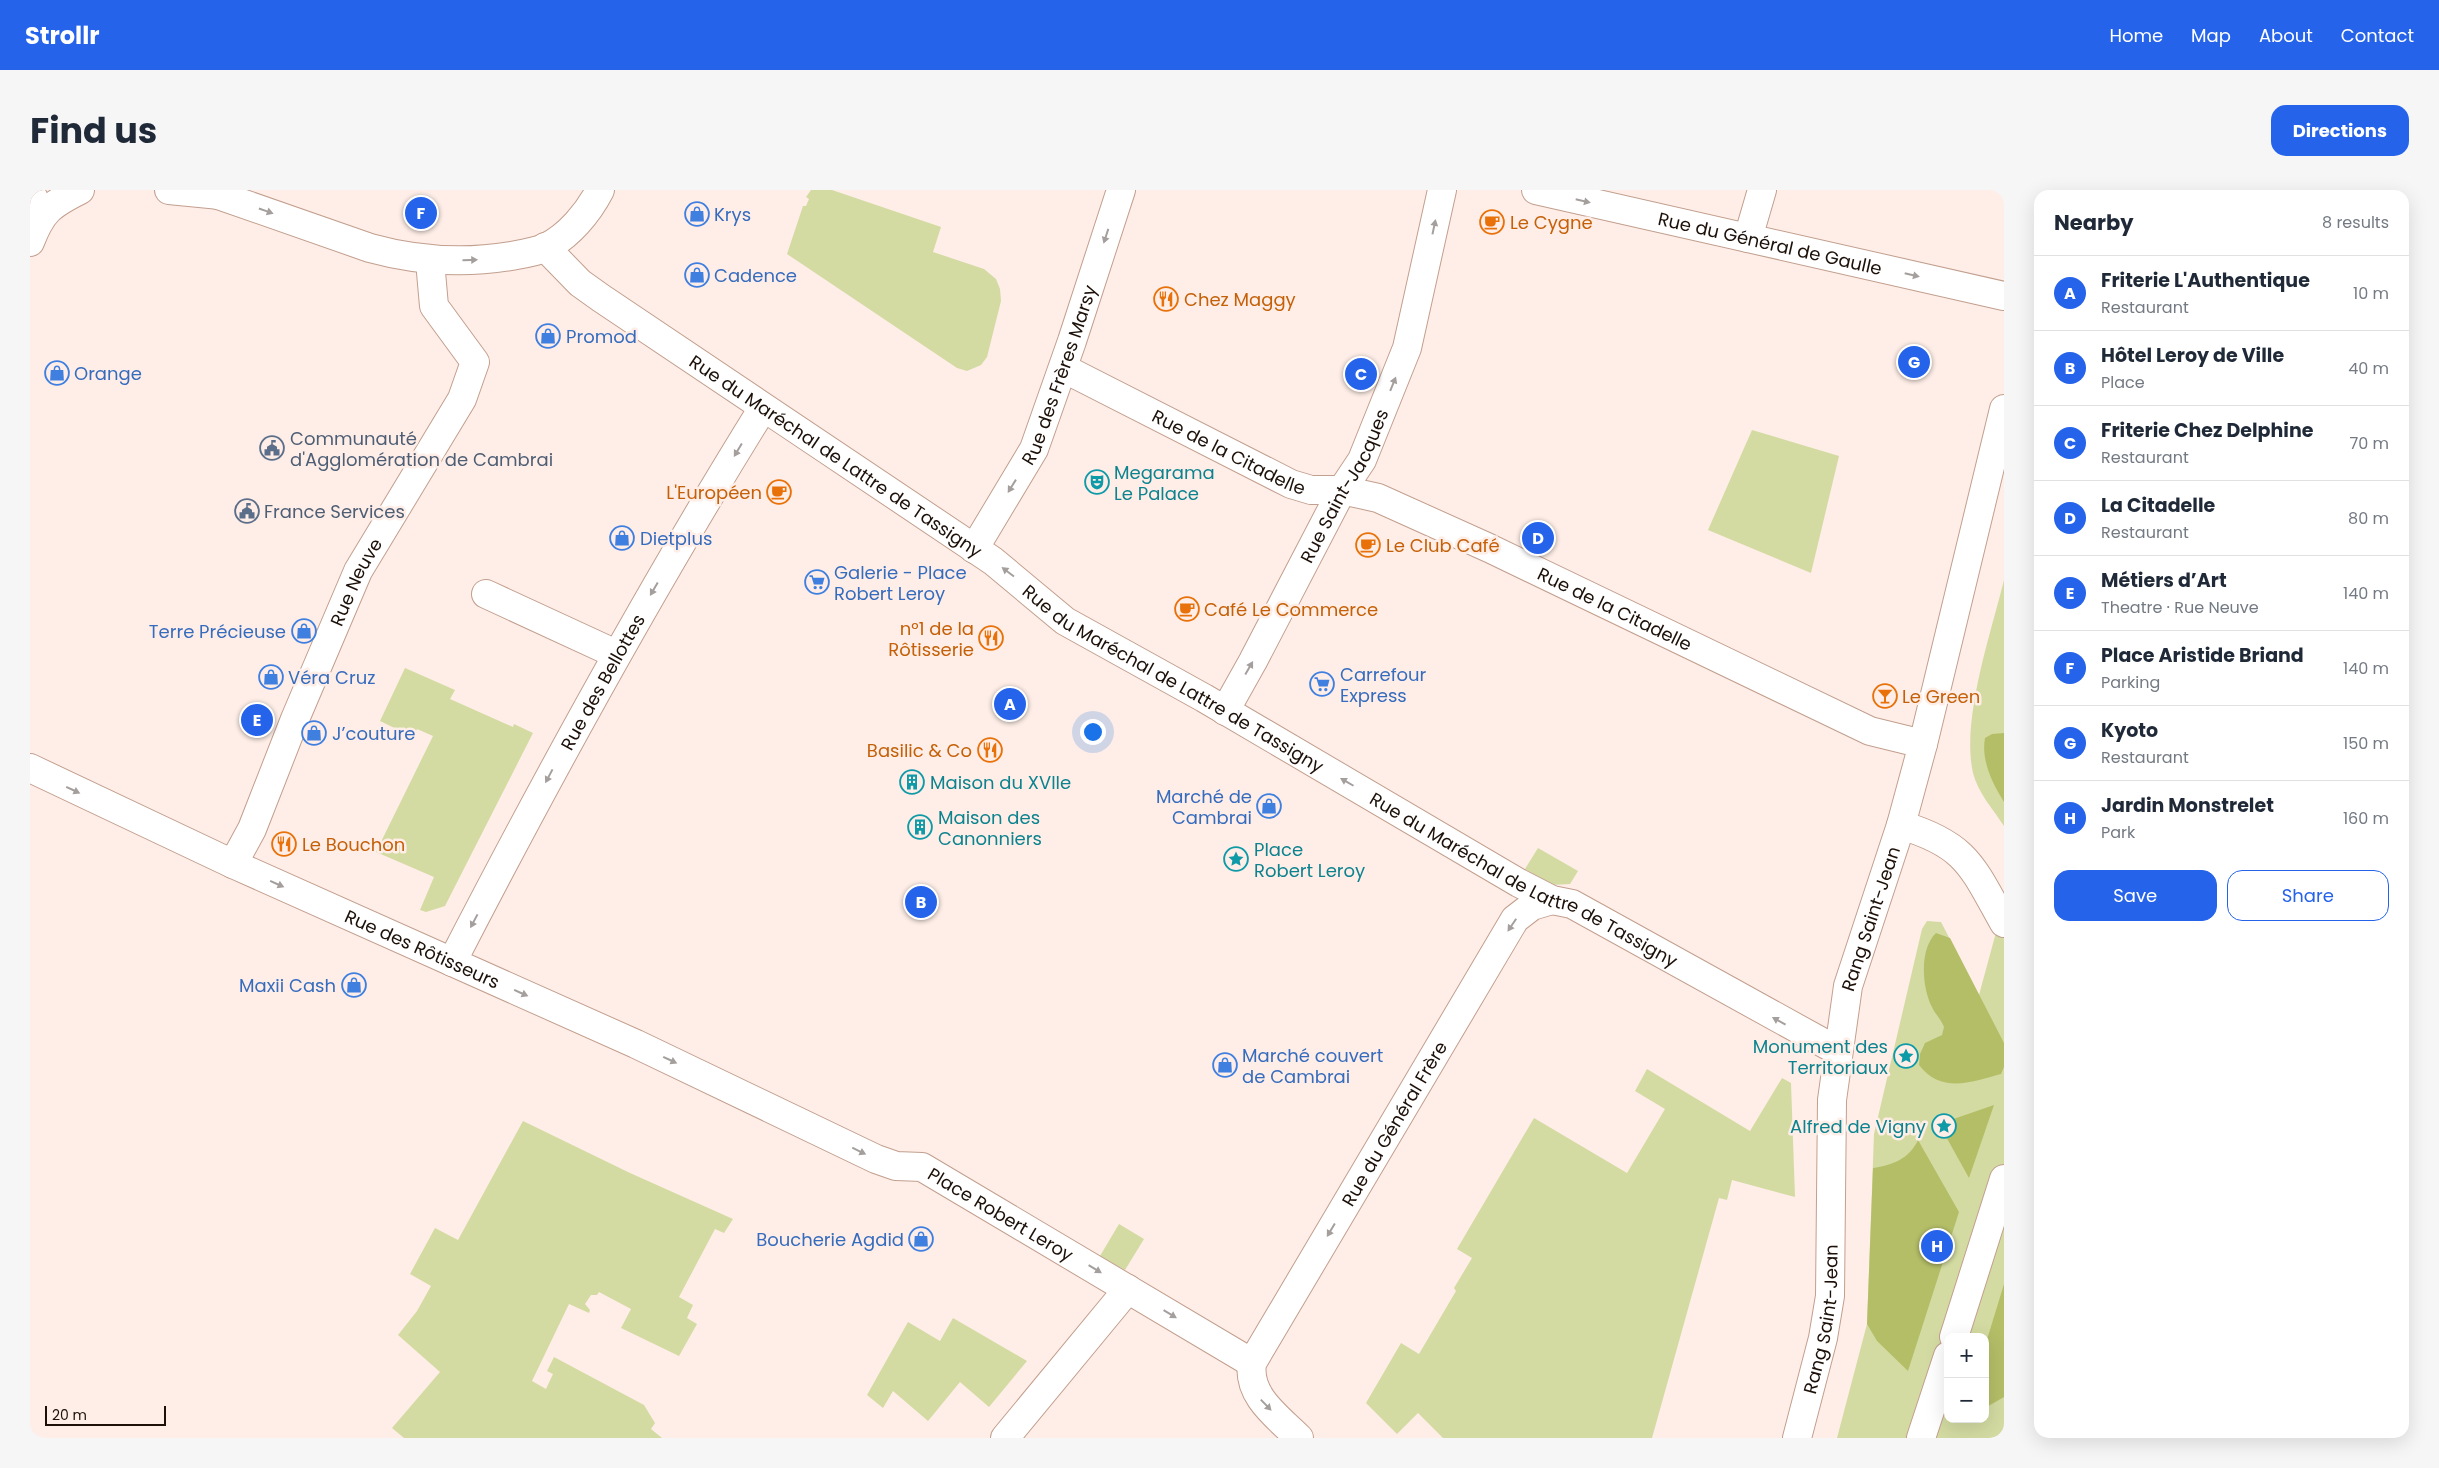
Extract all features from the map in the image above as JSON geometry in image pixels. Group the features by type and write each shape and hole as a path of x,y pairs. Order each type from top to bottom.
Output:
{"street":[{"path":"34,232 54,203 80,190"},
{"path":"169,190 212,193 370,248 396,256 430,261 485,260 545,247 570,230 589,210 600,190"},
{"name":"Rue des Frères Marsy","path":"974,549 1034,449 1063,368 1121,190"},
{"name":"Rue Saint-Jacques","path":"1225,710 1253,661 1342,490 1362,460 1407,348 1442,190"},
{"name":"Rue du Général de Gaulle","path":"1536,190 2004,296"},
{"path":"1748,238 1762,190"},
{"path":"30,192 34,199 34,232"},
{"name":"Rue du Maréchal de Lattre de Tassigny","path":"545,247 580,282 763,408 1008,572 1046,607 1066,621 1225,710 1552,900 1572,904 1838,1052"},
{"name":"Rue Neuve","path":"233,864 252,829 295,719 358,572 462,399 475,362 434,306 430,261"},
{"name":"Rue de la Citadelle","path":"1063,368 1291,484 1311,490 1342,490 1378,498 1490,548 1870,732 1923,744"},
{"name":"Rue des Bellottes","path":"452,962 559,757 616,654 763,408"},
{"name":"Rang Saint-Jean","path":"1797,1438 1823,1338 1830,1296 1832,1109 1848,986 1901,825 1923,744 2004,409"},
{"path":"486,594 616,654"},
{"name":"Rue des Rôtisseurs","path":"30,768 233,864 636,1044 815,1128"},
{"path":"1901,825 1938,838 1964,857 1981,881 2004,923"},
{"name":"Rue du Général Frère","path":"1252,1363 1515,919 1532,906 1552,900"},
{"name":"Place Robert Leroy","path":"815,1128 876,1160 896,1166 922,1167 1252,1363"},
{"path":"1955,1333 2004,1179"},
{"path":"1005,1438 1128,1289"},
{"path":"1252,1363 1250,1374 1253,1388 1259,1398 1298,1438"},
{"path":"1921,1438 1944,1368"}],"green space":[{"path":"811,190 832,190 941,227 933,252 984,269 996,279 1000,289 1001,301 987,357 981,365 967,371 957,368 787,254 803,206 806,206 809,199 806,197"},
{"path":"1752,430 1839,456 1811,573 1708,530"},
{"path":"2004,580 2004,826 1978,787 1973,773 1970,752 1971,728 1979,676"},
{"path":"405,668 455,690 450,699 513,727 514,724 533,733 445,906 426,912 420,910 434,877 376,852 433,736 417,729 413,737 380,721"},
{"path":"2004,733 2004,802 1988,771 1984,746 1985,738 1992,734"},
{"path":"1538,848 1578,871 1570,884 1552,885 1525,869"},
{"path":"2004,903 2004,1438 1837,1438 1867,1324 1874,1134 1922,929 1927,921 1941,922 1979,995"},
{"path":"1936,933 1950,938 2004,1043 2004,1067 2001,1074 1968,1082 1947,1083 1937,1080 1919,1065 1920,1054 1925,1043 1942,1035 1944,1027 1933,1010 1924,979 1927,949"},
{"path":"1647,1069 1750,1131 1782,1078 1791,1083 1795,1197 1732,1180 1727,1200 1719,1198 1652,1438 1443,1438 1418,1413 1397,1434 1366,1403 1401,1343 1419,1354 1456,1291 1454,1288 1472,1258 1457,1249 1534,1118 1627,1173 1665,1109 1635,1091"},
{"path":"1994,1105 1969,1178 1939,1124"},
{"path":"523,1121 630,1173 733,1219 724,1233 715,1229 679,1297 693,1305 687,1318 697,1324 679,1356 621,1328 631,1309 599,1292 597,1295 591,1295 585,1304 590,1310 589,1313 569,1304 532,1381 546,1389 553,1374 547,1371 554,1357 644,1405 655,1423 651,1429 662,1438 404,1438 392,1428 440,1372 398,1335 417,1311 431,1286 410,1274 435,1228 458,1240"},
{"path":"1918,1140 1959,1212 1908,1371 1877,1341 1867,1324 1873,1168 1900,1160 1910,1152"},
{"path":"1119,1224 1144,1239 1125,1270 1100,1256"},
{"path":"2004,1284 2004,1397 1989,1406 1989,1333"},
{"path":"953,1318 1027,1361 989,1407 960,1382 928,1421 893,1391 883,1408 867,1395 908,1322 940,1341"}],"place":[{"name":"Place Aristide Briand","path":"421,213"},
{"name":"Krys","path":"697,214"},
{"name":"Le Cygne","path":"1492,222"},
{"name":"Cadence","path":"697,275"},
{"name":"Chez Maggy","path":"1166,299"},
{"name":"Promod","path":"548,336"},
{"name":"Kyoto","path":"1914,362"},
{"name":"Orange","path":"57,373"},
{"name":"Friterie Chez Delphine","path":"1361,374"},
{"name":"Communauté d'Agglomération de Cambrai","path":"272,448"},
{"name":"Megarama Le Palace","path":"1097,482"},
{"name":"L'Européen","path":"779,492"},
{"name":"France Services","path":"247,511"},
{"name":"Dietplus","path":"622,538"},
{"name":"La Citadelle","path":"1538,538"},
{"name":"Le Club Café","path":"1368,545"},
{"name":"Galerie - Place Robert Leroy","path":"817,582"},
{"name":"Café Le Commerce","path":"1187,609"},
{"name":"Terre Précieuse","path":"304,631"},
{"name":"n°1 de la Rôtisserie","path":"991,638"},
{"name":"Véra Cruz","path":"271,677"},
{"name":"Carrefour Express","path":"1322,684"},
{"name":"Le Green","path":"1885,696"},
{"name":"Friterie L'Authentique","path":"1010,704"},
{"name":"Métiers d’Art","path":"257,720"},
{"name":"J’couture","path":"314,733"},
{"name":"Basilic & Co","path":"990,750"},
{"name":"Maison du XVIIe","path":"912,782"},
{"name":"Marché de Cambrai","path":"1269,806"},
{"name":"Maison des Canonniers","path":"920,827"},
{"name":"Le Bouchon","path":"284,844"},
{"name":"Place Robert Leroy","path":"1236,859"},
{"name":"Hôtel Leroy de Ville","path":"921,902"},
{"name":"Maxii Cash","path":"354,985"},
{"name":"Monument des Territoriaux","path":"1906,1056"},
{"name":"Marché couvert de Cambrai","path":"1225,1065"},
{"name":"Alfred de Vigny","path":"1944,1126"},
{"name":"Boucherie Agdid","path":"921,1239"},
{"name":"Jardin Monstrelet","path":"1937,1246"}]}
